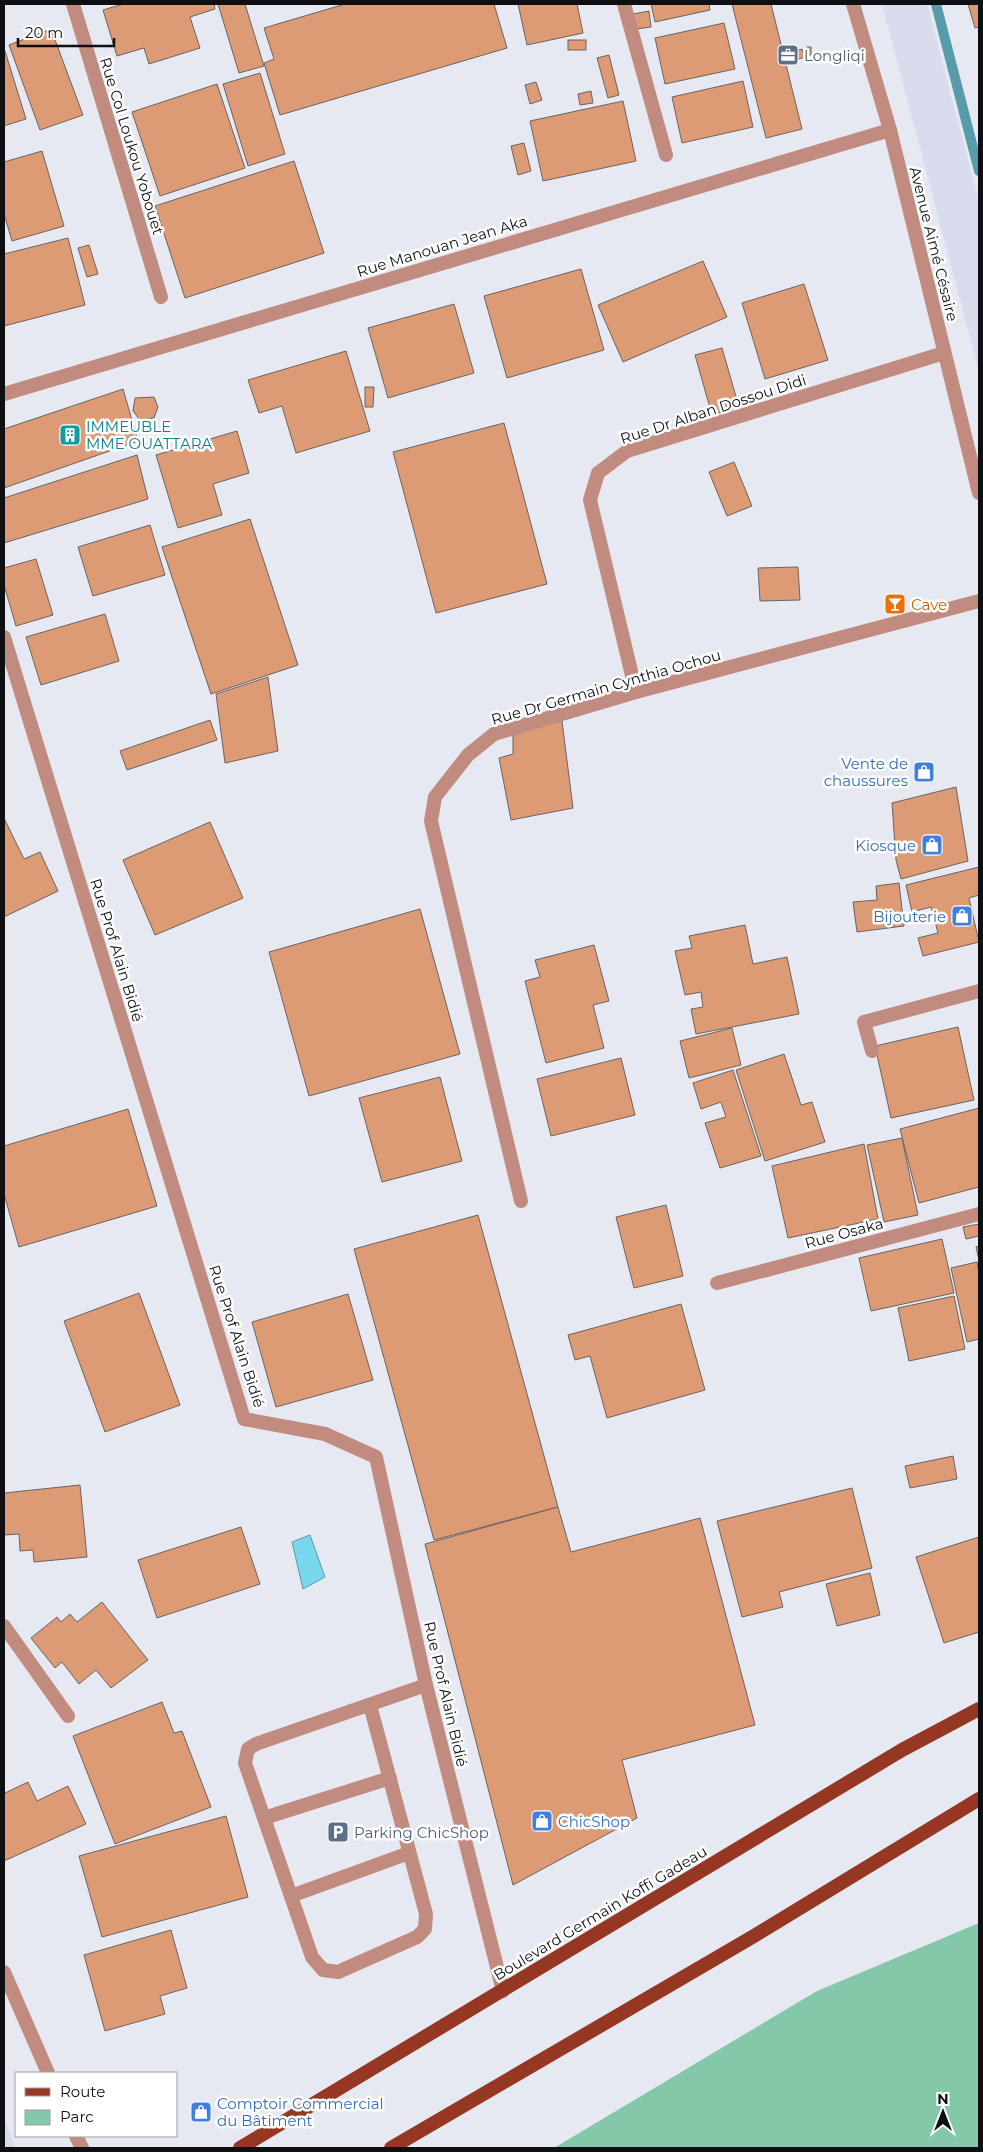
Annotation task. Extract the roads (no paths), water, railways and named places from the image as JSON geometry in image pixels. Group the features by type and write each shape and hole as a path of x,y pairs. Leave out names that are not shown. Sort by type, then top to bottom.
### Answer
{"main road":[{"name":"Boulevard Germain Koffi Gadeau","path":"240,2148 902,1750 979,1709"},
{"path":"391,2148 754,1936 979,1799"}],"street":[{"name":"Rue Col Loukou Yobouet","path":"73,4 161,298"},
{"path":"624,4 666,155"},
{"name":"Avenue Aimé Césaire","path":"853,4 890,130 979,493"},
{"name":"Rue Manouan Jean Aka","path":"4,394 890,130"},
{"name":"Rue Dr Alban Dossou Didi","path":"636,692 590,500 598,473 627,451 944,353"},
{"name":"Rue Dr Germain Cynthia Ochou","path":"521,1202 431,821 435,797 468,754 494,734 636,692 979,601"},
{"name":"Rue Prof Alain Bidié","path":"4,637 244,1419 326,1434 376,1457 426,1685 503,1991"},
{"path":"872,1051 864,1022 979,991"},
{"name":"Rue Osaka","path":"717,1283 979,1214"},
{"path":"4,1626 68,1716"},
{"path":"370,1705 426,1914 425,1929 417,1937 338,1972 323,1970 312,1958 245,1763 248,1749 370,1705 426,1685"},
{"path":"264,1818 390,1778"},
{"path":"291,1896 410,1853"},
{"path":"4,1972 48,2072"}],"water":[{"path":"310,1535 325,1577 303,1589 292,1542"}],"waterway":[{"path":"936,4 979,171"}],"place":[{"name":"Longliqi","path":"788,55"},
{"name":"IMMEUBLE MME OUATTARA","path":"70,435"},
{"name":"Cave","path":"895,604"},
{"name":"Vente de chaussures","path":"924,772"},
{"name":"Kiosque","path":"932,845"},
{"name":"Bijouterie","path":"962,916"},
{"name":"ChicShop","path":"542,1821"},
{"name":"Parking ChicShop","path":"338,1832"},
{"name":"Comptoir Commercial du Bâtiment","path":"201,2112"}]}
